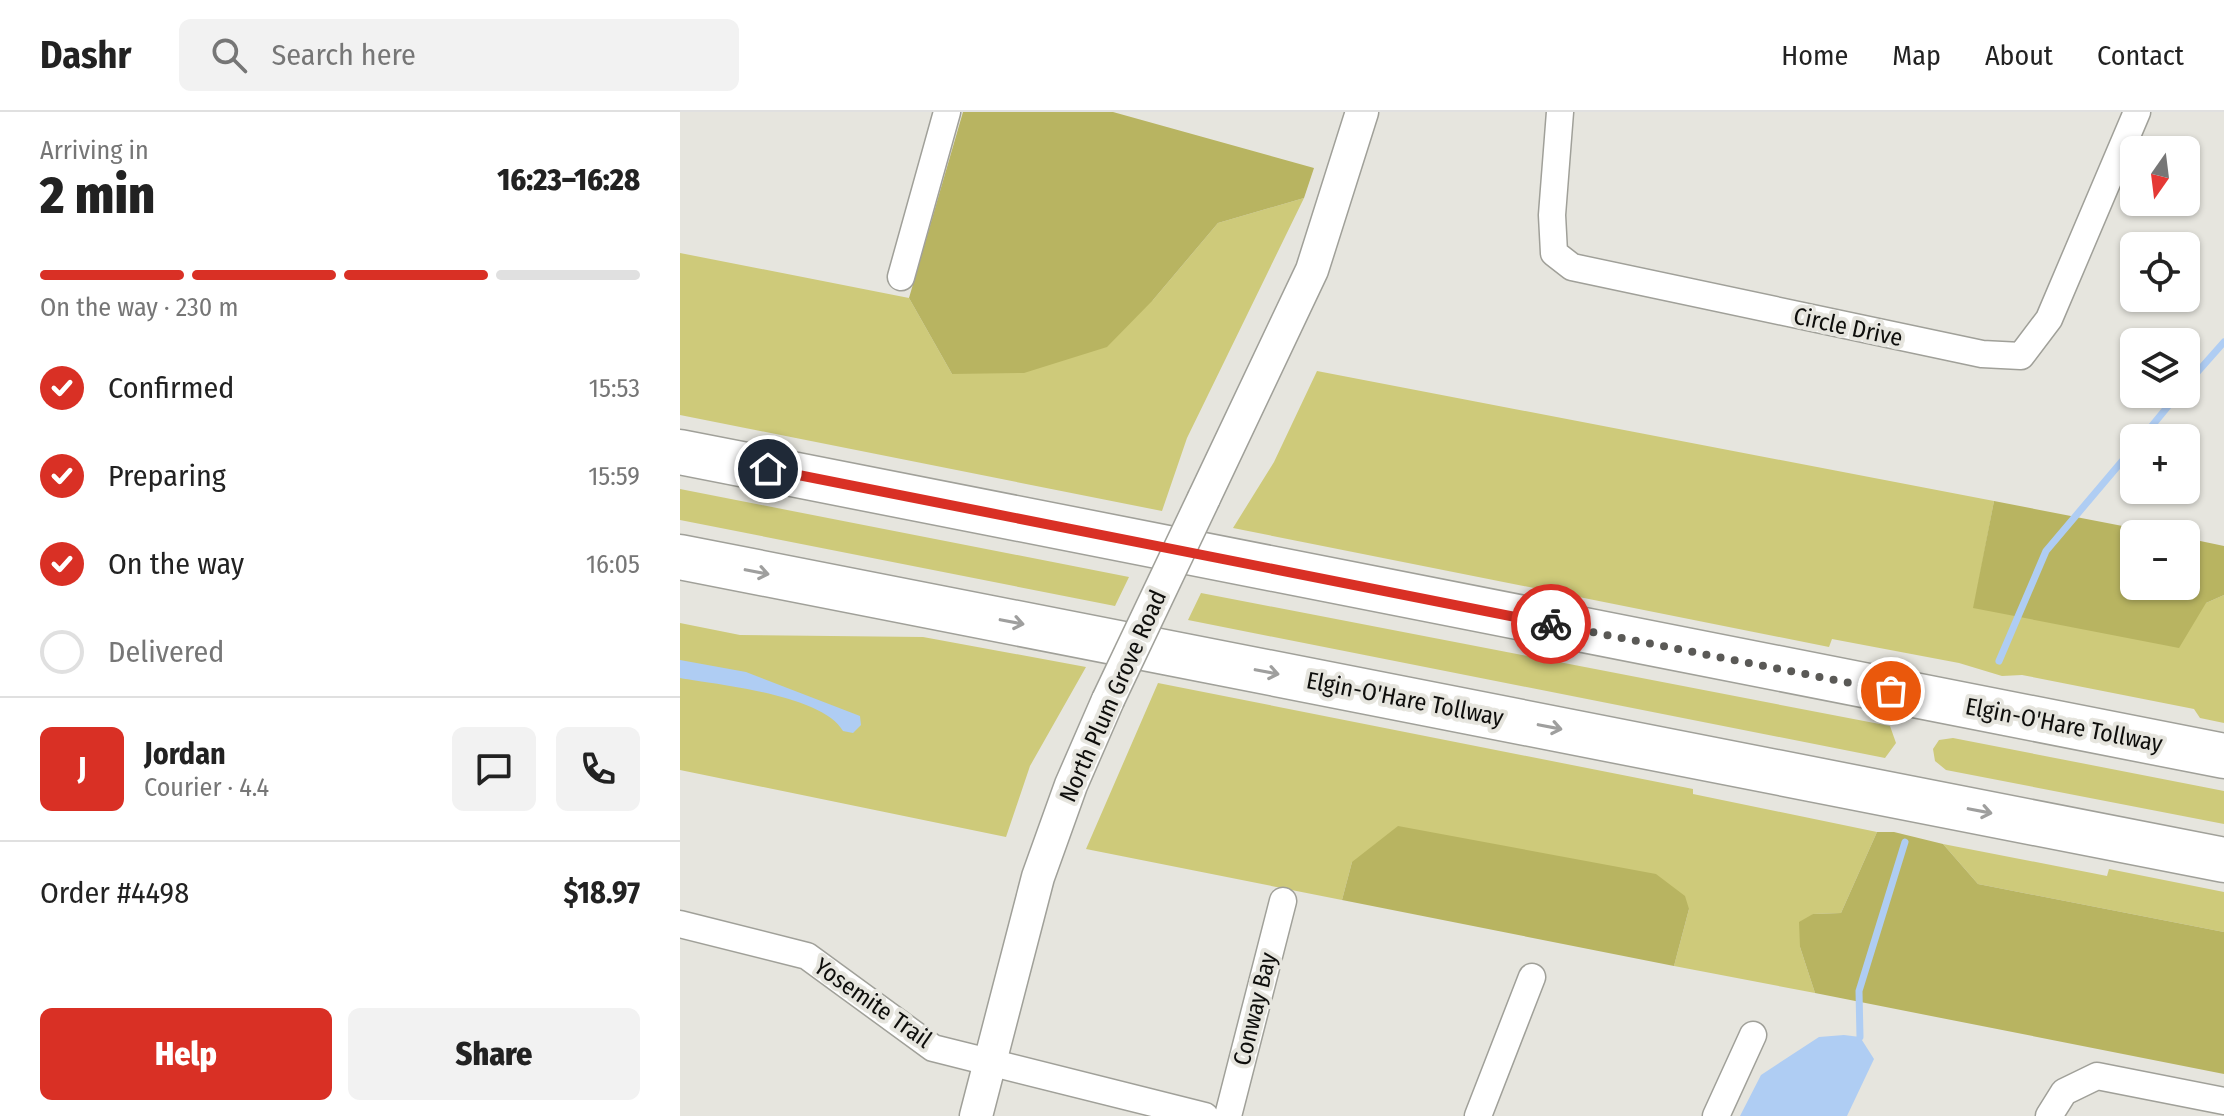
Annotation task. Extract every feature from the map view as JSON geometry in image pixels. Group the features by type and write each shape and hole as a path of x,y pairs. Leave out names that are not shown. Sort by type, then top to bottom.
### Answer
{"highway":[{"name":"Elgin-O'Hare Tollway","path":"680,452 2224,756"},
{"name":"Elgin-O'Hare Tollway","path":"680,557 2224,860"}],"street":[{"path":"901,277 947,112"},
{"name":"North Plum Grove Road","path":"976,1116 1038,877 1071,785 1108,700 1312,270 1362,112"},
{"name":"Circle Drive","path":"1560,112 1552,215 1554,253 1572,267 1982,354 2021,356 2049,319 2137,112"},
{"name":"Conway Bay","path":"1228,1116 1283,901"},
{"name":"Yosemite Trail","path":"680,924 807,956 933,1048 1205,1116"},
{"path":"1478,1116 1532,977"},
{"path":"1716,1116 1753,1035"},
{"path":"2049,1116 2064,1092 2097,1076 2224,1101"}],"shaded area":[{"path":"963,112 1113,112 1314,168 1304,198 1218,223 1153,300 1107,347 1024,373 952,374 909,298"},
{"path":"1304,198 1187,438 1162,511 680,415 680,253 909,298 952,374 1153,300 1218,223"},
{"path":"1317,371 1994,501 1974,607 2206,603 2224,595 2224,723 2200,718 2194,709 2022,675 2002,676 1959,663 1832,639 1829,647 1233,528 1274,462"},
{"path":"680,489 1129,577 1115,606 680,520"},
{"path":"1994,501 2120,525 2120,600 2200,600 2200,541 2224,546 2224,595 2206,603 2179,648 1973,608"},
{"path":"1201,593 1890,726 1896,743 1885,758 1188,620"},
{"path":"680,623 740,635 923,637 1086,667 1030,766 1006,837 680,770"},
{"path":"1158,683 1693,789 1693,794 1877,832 1841,913 1813,914 1800,947 1815,993 1674,966 1689,909 1352,862 1342,900 1086,849"},
{"path":"1953,738 2224,791 2224,824 1946,770 1935,761 1933,749 1939,740"},
{"path":"1398,826 1656,874 1685,896 1689,909 1674,966 1342,900 1352,862"},
{"path":"1877,832 1894,832 1943,844 1978,884 2224,932 2224,1074 1815,993 1800,947 1799,922 1813,914 1841,913"},
{"path":"1943,844 2107,876 2109,869 2224,892 2224,932 1978,884"}],"water":[{"path":"680,660 746,672 860,716 861,725 853,733 843,731 832,719 793,700 744,688 680,678"},
{"path":"1819,1037 1860,1037 1874,1059 1847,1116 1740,1116 1761,1075"}],"waterway":[{"path":"2200,369 2224,342"},
{"path":"2153,424 2167,408"},
{"path":"1999,661 2046,551 2120,464"},
{"path":"1860,1037 1859,991 1905,842"}],"way so far":[{"path":"1551,624 1891,691"}],"route":[{"path":"768,469 1551,624"}]}
